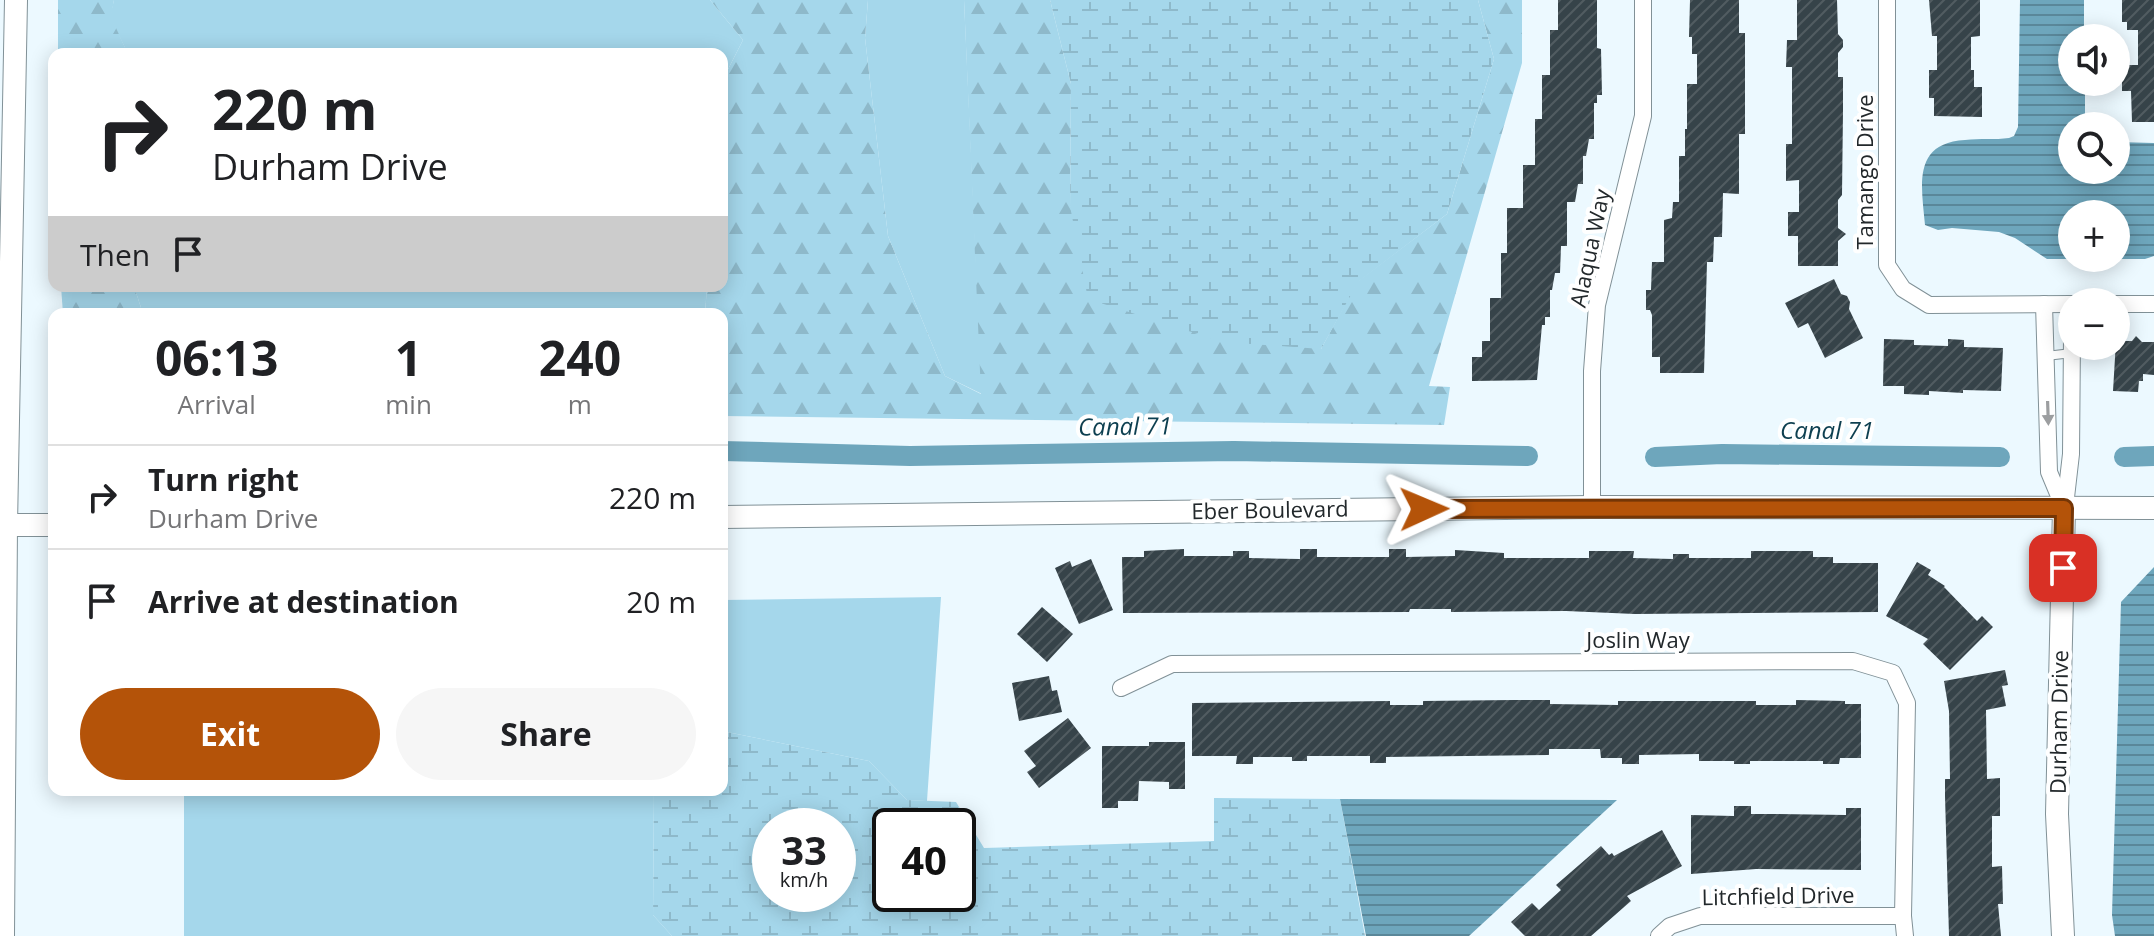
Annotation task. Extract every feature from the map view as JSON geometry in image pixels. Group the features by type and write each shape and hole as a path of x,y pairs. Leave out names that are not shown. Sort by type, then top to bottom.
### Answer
{"street":[{"path":"3,936 3,525 16,0"},
{"name":"Alaqua Way","path":"1592,507 1592,371 1597,305 1643,116 1643,0"},
{"name":"Tamango Drive","path":"1887,0 1887,265 1903,289 1929,305 2058,304"},
{"path":"2044,304 2049,472 2064,508"},
{"path":"2130,304 2154,304"},
{"path":"2064,508 2071,454 2072,360"},
{"name":"Eber Boulevard","path":"728,517 1592,507 2154,508"},
{"name":"Durham Drive","path":"2063,936 2057,814 2064,508"},
{"path":"3,525 48,525"},
{"name":"Joslin Way","path":"1121,688 1172,664 1853,661 1893,673 1907,703 1905,936"},
{"name":"Litchfield Drive","path":"1659,936 1670,926 1700,916 1903,916"}],"lane":[{"path":"2046,356 2058,351"}],"green space":[{"path":"58,0 114,0 111,17 125,48 58,48"},
{"path":"114,0 710,0 743,40 728,69 728,48 125,48 110,17"},
{"path":"710,0 868,0 865,38 888,236 945,376 981,394 964,0 1050,0 1071,84 1070,206 1321,349 1357,282 1447,214 1494,59 1478,0 1522,0 1522,63 1429,386 1450,387 1444,425 728,416 728,308 705,308 707,292 728,292 728,69 743,40"},
{"path":"868,0 964,0 982,394 945,376 888,236 865,38"},
{"path":"1050,0 1478,0 1494,59 1447,214 1358,282 1321,349 1223,342 1088,299 1070,206 1071,84"},
{"path":"61,292 136,292 141,308 63,308"},
{"path":"136,292 707,292 705,308 141,308"},
{"path":"941,597 927,801 907,800 869,761 728,732 728,600"},
{"path":"728,732 869,761 907,800 956,802 960,808 872,808 872,912 976,912 976,835 984,848 1214,841 1214,798 1340,799 1365,936 672,936 653,915 654,796 728,796"},
{"path":"184,796 654,796 653,915 672,936 184,936"}],"shaded area":[{"path":"2020,0 2084,0 2084,24 2058,24 2058,96 2085,96 2085,112 2058,112 2058,184 2130,184 2130,142 2154,143 2154,256 2130,259 2130,200 2058,200 2058,259 2047,259 2015,238 1999,232 1952,228 1938,230 1925,225 1922,181 1928,157 1936,149 1965,140 2014,136 2018,127"},
{"path":"2154,567 2154,936 2115,936 2112,915 2121,602"},
{"path":"1340,799 1617,800 1469,936 1366,936"}],"building":[{"path":"1558,0 1597,0 1597,48 1601,49 1602,95 1597,95 1597,103 1594,103 1594,139 1589,139 1586,156 1583,156 1583,184 1578,184 1575,202 1567,202 1567,246 1561,246 1560,273 1555,273 1550,290 1550,317 1545,317 1545,325 1542,325 1537,380 1472,381 1472,357 1482,357 1482,341 1490,341 1490,298 1501,298 1501,253 1507,253 1507,208 1523,208 1523,165 1535,165 1535,119 1542,119 1542,75 1550,75 1550,30 1558,30"},
{"path":"1690,0 1739,0 1739,33 1745,33 1745,134 1739,134 1739,194 1723,193 1722,237 1714,237 1713,262 1707,262 1704,373 1660,373 1660,357 1652,357 1652,315 1650,310 1646,310 1646,290 1651,290 1652,262 1664,262 1664,220 1672,218 1673,202 1679,202 1679,156 1685,156 1687,84 1697,84 1697,54 1692,54 1692,37 1689,37"},
{"path":"1797,0 1837,0 1838,34 1843,40 1843,47 1838,53 1838,77 1843,77 1843,111 1842,195 1838,200 1838,228 1846,234 1838,241 1838,266 1798,266 1798,236 1788,236 1788,212 1799,212 1799,180 1786,181 1786,144 1792,144 1792,67 1786,67 1787,40 1797,40"},
{"path":"1929,0 1980,0 1980,36 1971,37 1971,70 1974,70 1974,87 1982,87 1982,117 1934,116 1934,98 1929,98 1929,70 1937,70 1937,36 1932,36"},
{"path":"2122,0 2154,0 2154,122 2132,122 2130,65 2138,65 2138,30 2130,30 2130,24 2122,22"},
{"path":"1834,279 1841,294 1847,296 1850,302 1849,309 1863,338 1825,358 1808,323 1798,328 1785,303"},
{"path":"2136,336 2142,342 2154,342 2154,375 2143,374 2138,392 2113,391 2115,360 2130,360 2132,341"},
{"path":"1884,339 1914,340 1914,345 1948,346 1948,339 1964,340 1964,347 2003,348 2001,391 1904,394 1904,386 1883,386"},
{"path":"1184,549 1184,556 1233,556 1233,551 1249,551 1249,558 1300,559 1300,549 1317,549 1317,557 1389,557 1389,549 1406,549 1406,557 1455,556 1455,550 1504,553 1504,558 1589,558 1589,551 1634,551 1633,558 1673,559 1673,554 1689,554 1689,558 1751,558 1751,551 1813,551 1813,557 1833,557 1833,563 1878,563 1878,612 1635,614 1410,609 1409,612 1123,613 1122,557 1144,557 1144,551"},
{"path":"1091,559 1113,610 1079,624 1055,568 1070,561 1072,567"},
{"path":"1917,562 1931,570 1928,575 1945,586 1977,621 1982,616 1993,627 1950,670 1923,644 1928,639 1886,616"},
{"path":"1042,607 1073,634 1047,662 1017,634"},
{"path":"2005,670 2008,685 2002,686 2006,706 1986,710 1987,779 2000,778 2000,816 1992,816 1992,867 2002,866 2003,904 1998,904 2001,936 1949,936 1945,779 1950,779 1949,711 1944,681"},
{"path":"1049,676 1052,691 1057,690 1062,712 1019,721 1012,683"},
{"path":"1550,700 1550,704 1618,705 1618,701 1756,701 1756,705 1796,705 1796,700 1845,701 1845,704 1861,704 1861,758 1840,758 1839,764 1823,764 1823,761 1750,761 1750,764 1734,764 1734,761 1699,761 1699,754 1639,755 1639,764 1622,764 1622,758 1601,758 1600,749 1549,749 1549,755 1386,757 1386,763 1370,763 1370,756 1307,756 1307,761 1292,761 1292,757 1253,757 1253,764 1236,764 1237,756 1192,756 1192,703 1390,701 1390,705 1423,705 1423,701"},
{"path":"1068,718 1091,748 1039,788 1027,772 1036,766 1024,751"},
{"path":"1149,742 1185,742 1185,789 1169,789 1169,782 1139,781 1138,801 1118,801 1118,808 1102,808 1102,746 1149,746"},
{"path":"1734,806 1751,806 1751,814 1846,815 1846,808 1861,808 1861,870 1756,869 1691,874 1691,815 1734,816"},
{"path":"1662,830 1682,866 1627,896 1631,901 1591,936 1525,936 1511,922 1532,903 1539,910 1561,890 1556,885 1601,846 1614,856"}],"waterway":[{"name":"Canal 71","path":"728,451 910,456 1234,451 1528,456"},
{"name":"Canal 71","path":"1655,457 1722,454 2000,457"},
{"name":"Canal 71","path":"2124,457 2154,456"}],"route":[{"path":"1424,509 2064,508 2063,568"}]}
